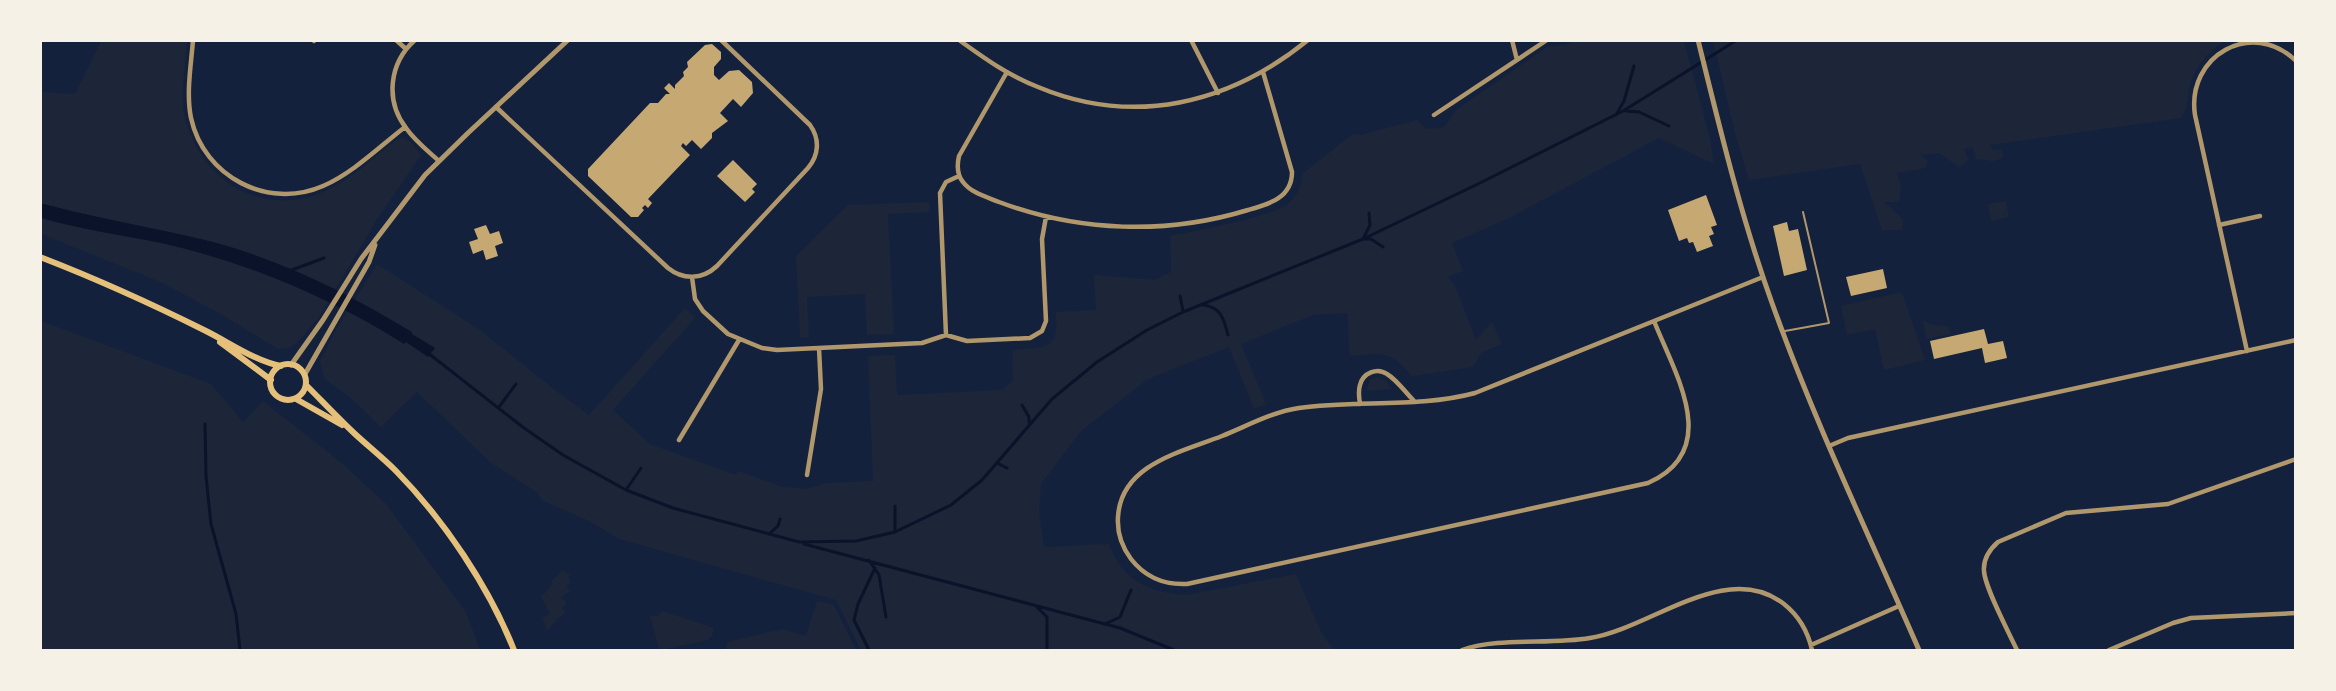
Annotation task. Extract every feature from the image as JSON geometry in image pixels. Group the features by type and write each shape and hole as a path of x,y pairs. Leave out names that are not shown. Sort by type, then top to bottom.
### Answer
{"main road":[{"path":"40,257 84,274 268,363 296,366 305,374 306,385 304,391 296,399"},
{"path":"205,331 271,380"},
{"path":"281,366 273,374 271,380 275,395 284,400 296,399 355,434"},
{"path":"306,385 396,471 437,519 474,573 505,627 514,651"}],"street":[{"path":"193,40 189,101 195,130 203,148 215,164 230,177 248,187 277,194 316,189 342,175 405,127"},
{"path":"396,40 406,49"},
{"path":"415,40 398,62 392,84 394,107 405,127 439,161"},
{"path":"291,365 323,320 361,259 377,241 401,205 439,161 568,40"},
{"path":"496,107 668,268 682,276 703,275 717,266 808,168 817,150 817,139 810,125 721,40"},
{"path":"959,40 1007,72 1030,84 1085,102 1119,106 1169,104 1218,93 1263,72 1308,40"},
{"path":"1191,40 1218,93"},
{"path":"1512,40 1517,60"},
{"path":"1434,115 1547,40"},
{"path":"1698,40 1733,180 1782,332 1829,446 1919,651"},
{"path":"2247,351 2195,115 2195,91 2204,69 2220,52 2242,43 2259,42 2279,49 2295,61"},
{"path":"1007,72 959,156 959,176 973,191 1009,206 1047,217 1104,226 1162,226 1219,218 1278,199 1288,189 1292,172 1263,72"},
{"path":"946,335 940,193 946,182 959,176"},
{"path":"2219,225 2260,216"},
{"path":"692,277 693,294 698,305 724,331 739,340 772,350 922,344 946,335 964,341 1033,337 1042,331 1046,321 1042,235 1047,217"},
{"path":"305,374 369,262 377,241"},
{"path":"1654,321 1686,399 1690,422 1686,445 1679,459 1655,480 1195,583 1179,584 1155,579 1141,570 1130,558 1120,536 1119,511 1127,488 1143,470 1157,462 1280,413 1300,408 1455,398 1475,393 1763,277"},
{"path":"679,440 739,340"},
{"path":"1829,446 1848,438 2295,340"},
{"path":"807,475 821,389 819,348"},
{"path":"1360,404 1359,385 1365,376 1376,370 1393,378 1414,401"},
{"path":"2017,651 1985,576 1985,560 1990,550 1998,542 2066,513 2168,504 2295,459"},
{"path":"1462,651 1484,645 1598,637 1709,594 1734,588 1759,591 1782,603 1800,621 1811,648 1899,606"},
{"path":"2109,651 2173,623 2191,618 2295,613"}],"lane":[{"path":"1782,332 1829,323 1803,212"}],"shaded area":[{"path":"1577,40 1684,41 1710,138 1714,164 1659,138 1509,218 1452,243 1463,271 1447,277 1454,283 1476,340 1492,322 1502,344 1481,353 1473,367 1412,376 1397,361 1385,355 1350,356 1347,313 1313,315 1241,344 1266,404 1254,409 1229,347 1148,379 1081,431 1041,484 1039,512 1044,547 1109,544 1122,567 1139,583 1174,594 1187,595 1296,574 1321,632 1334,650 861,650 836,600 619,539 591,522 541,500 538,493 491,463 417,392 381,427 353,400 324,378 320,361 337,328 377,264 480,330 589,415 685,308 695,318 613,410 650,444 736,475 738,471 783,487 807,489 827,483 873,481 868,356 895,355 897,395 1003,390 1013,380 1012,350 1042,347 1053,341 1056,312 1096,310 1094,275 1154,280 1171,272 1170,236 1251,218 1281,208 1296,195 1303,173 1353,134 1361,135 1417,120 1426,129 1445,126 1456,110 1547,47 1565,45"},
{"path":"1713,40 2225,41 2212,50 2197,68 2181,118 1990,145 1992,149 2002,150 2003,158 1993,161 1976,159 1973,148 1964,149 1969,160 1959,167 1939,153 1921,155 1928,162 1925,168 1897,173 1901,186 1899,202 1883,202 1903,220 1902,230 1882,230 1860,164 1749,180 1735,133"},
{"path":"101,41 187,41 183,107 191,137 217,174 235,187 255,196 276,200 299,199 323,192 352,175 397,139 404,138 411,142 421,155 376,221 319,317 296,344 278,349 163,283 41,234 40,92 75,94"},
{"path":"2006,201 2009,217 1991,221 1988,204"},
{"path":"929,202 930,212 888,214 894,334 867,335 865,294 807,297 809,338 800,337 796,256 848,205"},
{"path":"40,203 205,240 259,256 338,290 412,332 435,348 428,357 406,342 404,344 317,296 224,260 161,243 41,218"},
{"path":"1902,292 1925,360 1884,370 1875,329 1847,335 1841,306"},
{"path":"1923,320 1932,325 1948,326 1950,334 1926,339"},
{"path":"41,321 211,384 243,422 263,401 343,464 386,504 466,612 480,650 41,650"},
{"path":"1377,377 1385,380 1392,389 1366,391 1370,380"},
{"path":"563,570 570,575 568,578 571,581 566,587 570,591 561,598 567,603 562,608 565,612 558,619 556,618 557,621 547,630 542,618 550,614 540,595 542,596"},
{"path":"817,601 834,605 856,650 726,650 727,642 782,629 806,636"},
{"path":"662,611 714,628 712,636 708,640 659,649 650,616 658,616"}],"building":[{"path":"712,44 721,52 721,59 714,67 714,75 719,80 729,71 739,70 752,82 753,93 741,107 733,99 720,113 728,121 712,133 712,138 701,149 692,140 686,146 683,143 681,146 690,155 648,199 652,203 648,208 645,205 638,217 631,217 588,176 588,169 650,103 658,103 666,94 670,94 664,88 669,83 675,89 675,85 684,76 683,72 688,67 687,62 705,45"},
{"path":"733,160 757,184 752,189 755,192 745,202 717,176"},
{"path":"1706,195 1717,225 1711,227 1714,234 1709,236 1713,246 1697,252 1693,242 1689,243 1687,238 1679,241 1668,210"},
{"path":"1787,222 1789,231 1798,229 1807,270 1784,276 1773,226"},
{"path":"486,225 490,234 499,231 503,243 495,246 498,256 486,260 483,250 473,254 469,242 478,239 474,229"},
{"path":"1883,269 1887,288 1851,296 1846,277"},
{"path":"1984,329 1988,344 2003,341 2007,358 1985,363 1982,348 1934,359 1930,341"}],"waterway":[{"path":"428,353 524,428 563,455 626,490 673,508 799,542 856,541 895,532 951,505 982,480 1052,399 1097,362 1147,330 1183,312 1363,239 1480,183 1623,111 1737,40"},
{"path":"1616,115 1624,101 1634,66"},
{"path":"1626,111 1639,112 1669,126"},
{"path":"1369,213 1370,225 1363,239 1371,239 1383,247"},
{"path":"289,271 324,258"},
{"path":"1180,296 1183,311"},
{"path":"1203,305 1218,311 1228,335"},
{"path":"499,407 516,384"},
{"path":"1022,405 1029,417 1029,422"},
{"path":"205,424 206,476 211,524 236,614 240,650"},
{"path":"997,463 1007,468"},
{"path":"626,490 641,468"},
{"path":"895,506 895,531"},
{"path":"769,534 778,526 780,519"},
{"path":"804,544 1120,628 1174,650"},
{"path":"869,560 879,575 886,617"},
{"path":"869,650 854,620 858,604 875,568"},
{"path":"1105,624 1120,617 1131,590"},
{"path":"1036,606 1047,617 1047,650"}]}
